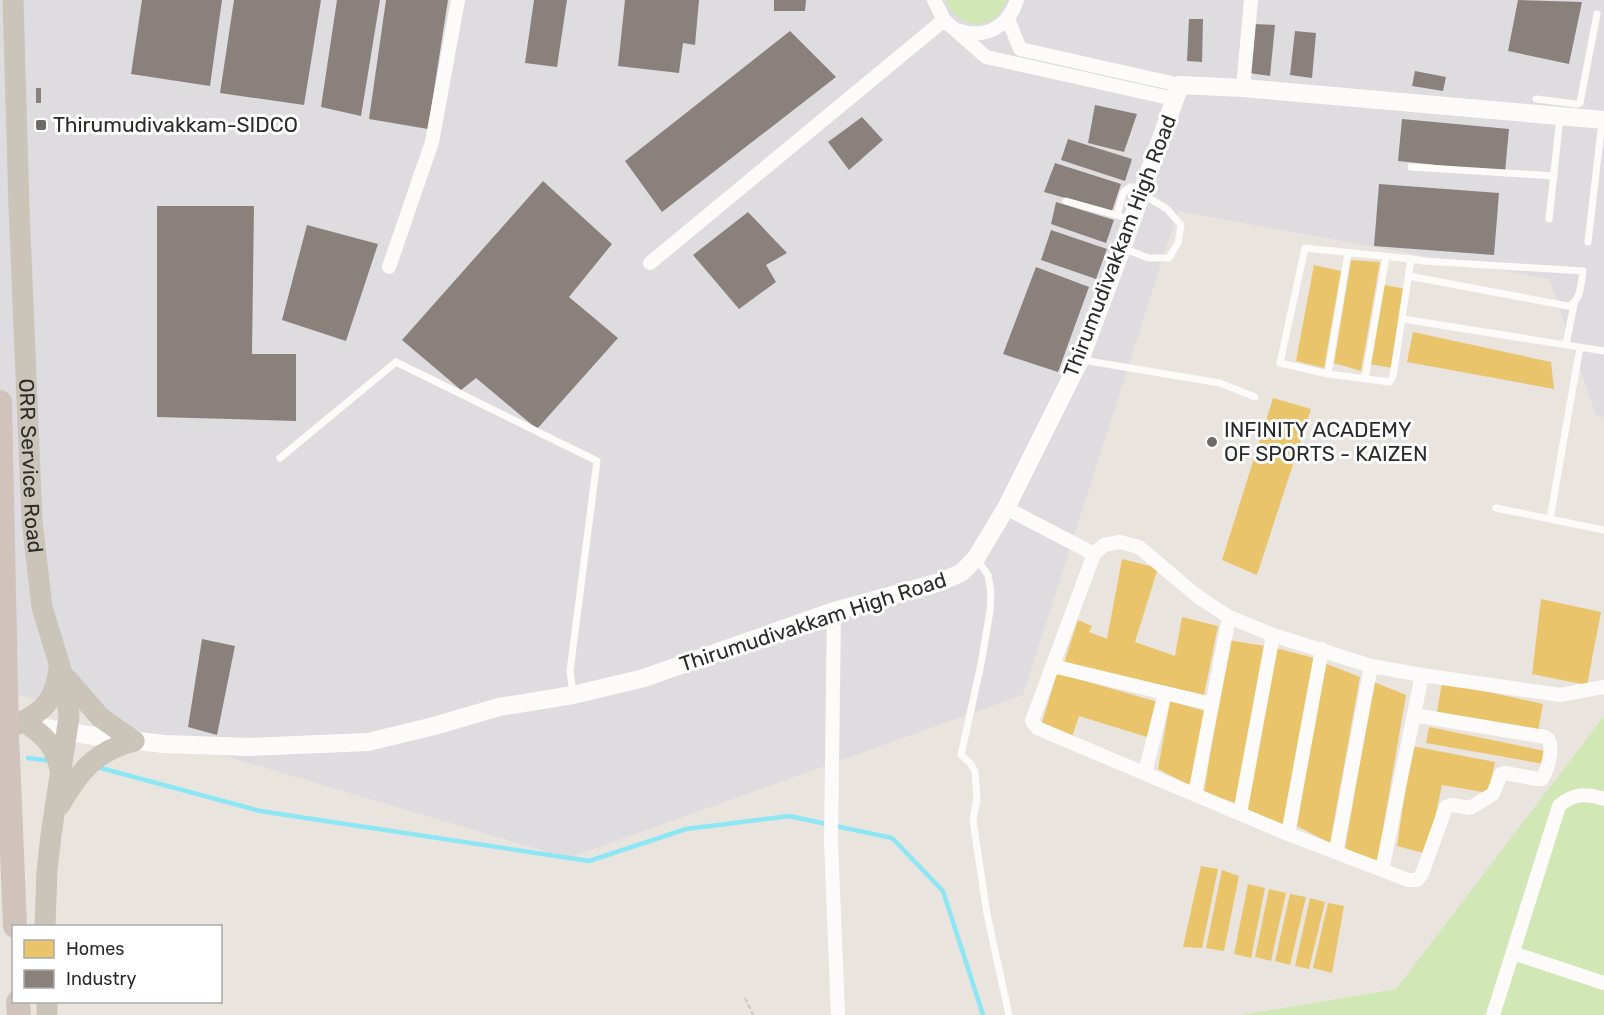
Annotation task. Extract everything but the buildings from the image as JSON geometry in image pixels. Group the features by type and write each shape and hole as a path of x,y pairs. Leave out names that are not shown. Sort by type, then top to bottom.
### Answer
{"highway":[{"path":"0,402 12,721 15,925"}],"main road":[{"name":"ORR Service Road","path":"13,0 32,521 42,607 69,703 69,717 47,871 45,925"},
{"path":"1177,92 1243,88 1555,111 1603,120"},
{"name":"Thirumudivakkam High Road","path":"12,721 134,741 250,747 368,741 434,726 499,707 573,695 644,678 834,611 940,582 961,573 976,558 1006,508 1080,360 1122,248 1124,217 1142,191 1177,92"},
{"path":"12,721 36,714 45,707 53,695 61,668"},
{"path":"61,668 75,690 100,717 134,741"},
{"path":"12,721 47,739 54,748 60,774"},
{"path":"52,825 68,791 89,763 113,748 134,741"}],"street":[{"path":"389,267 432,142 458,0"},
{"path":"934,0 944,20 986,57 1177,92"},
{"path":"955,29 977,34 989,32 1008,19 1017,0"},
{"path":"1243,88 1251,0"},
{"path":"1008,19 1020,49 1177,92"},
{"path":"650,263 944,20"},
{"path":"1006,508 1094,554"},
{"path":"1414,715 1545,737 1551,744 1546,773 1542,778 1501,774 1493,794 1470,808 1452,805 1446,807 1422,874 1417,880 1408,880 1288,834 1037,728 1032,720 1094,554 1104,545 1120,542 1139,547 1197,596 1229,617 1273,635 1371,666 1560,695 1604,687"},
{"path":"834,611 831,840 838,1015"},
{"path":"1195,794 1229,617"},
{"path":"1240,813 1273,635"},
{"path":"1288,834 1322,649"},
{"path":"1053,666 1211,704"},
{"path":"1336,852 1371,666"},
{"path":"1382,870 1422,675"},
{"path":"1145,773 1165,693"},
{"path":"1493,1015 1559,806 1567,799 1579,795 1604,799"},
{"path":"1513,954 1604,983"}],"lane":[{"path":"1536,99 1555,111 1580,103 1597,14"},
{"path":"1549,219 1554,176 1555,111"},
{"path":"1588,242 1603,120"},
{"path":"1411,167 1554,176"},
{"path":"1122,248 1148,258 1169,258 1178,243 1181,225 1167,209 1142,191"},
{"path":"1066,201 1124,217"},
{"path":"1411,259 1392,380 1386,383 1328,374 1280,363 1305,248 1386,257 1583,271 1566,344"},
{"path":"1328,374 1348,253"},
{"path":"1365,379 1386,257"},
{"path":"1409,276 1569,306 1574,304"},
{"path":"1403,319 1604,351"},
{"path":"1550,519 1580,346"},
{"path":"1080,360 1220,383 1255,398"},
{"path":"280,458 396,362 597,461 570,671 573,695"},
{"path":"1496,508 1604,531"},
{"path":"976,558 988,575 991,593 990,611 961,755 975,771 977,799 973,820 987,914 1009,1015"}],"path":[{"path":"745,998 753,1015"}],"shaded area":[{"path":"0,0 1604,0 1604,417 1596,415 1549,279 1178,211 1023,695 568,858 0,689"}],"green space":[{"path":"946,0 1006,0 1001,11 994,18 986,23 977,24 959,18 951,10"},
{"path":"1604,716 1604,1015 1241,1015 1396,989"}],"waterway":[{"path":"28,758 52,761"},
{"path":"97,767 260,811 589,861 686,829 789,816 892,838 943,891 983,1015"}],"place":[{"name":"Thirumudivakkam-SIDCO","path":"41,125"},
{"name":"INFINITY ACADEMY OF SPORTS - KAIZEN","path":"1212,442"}]}
